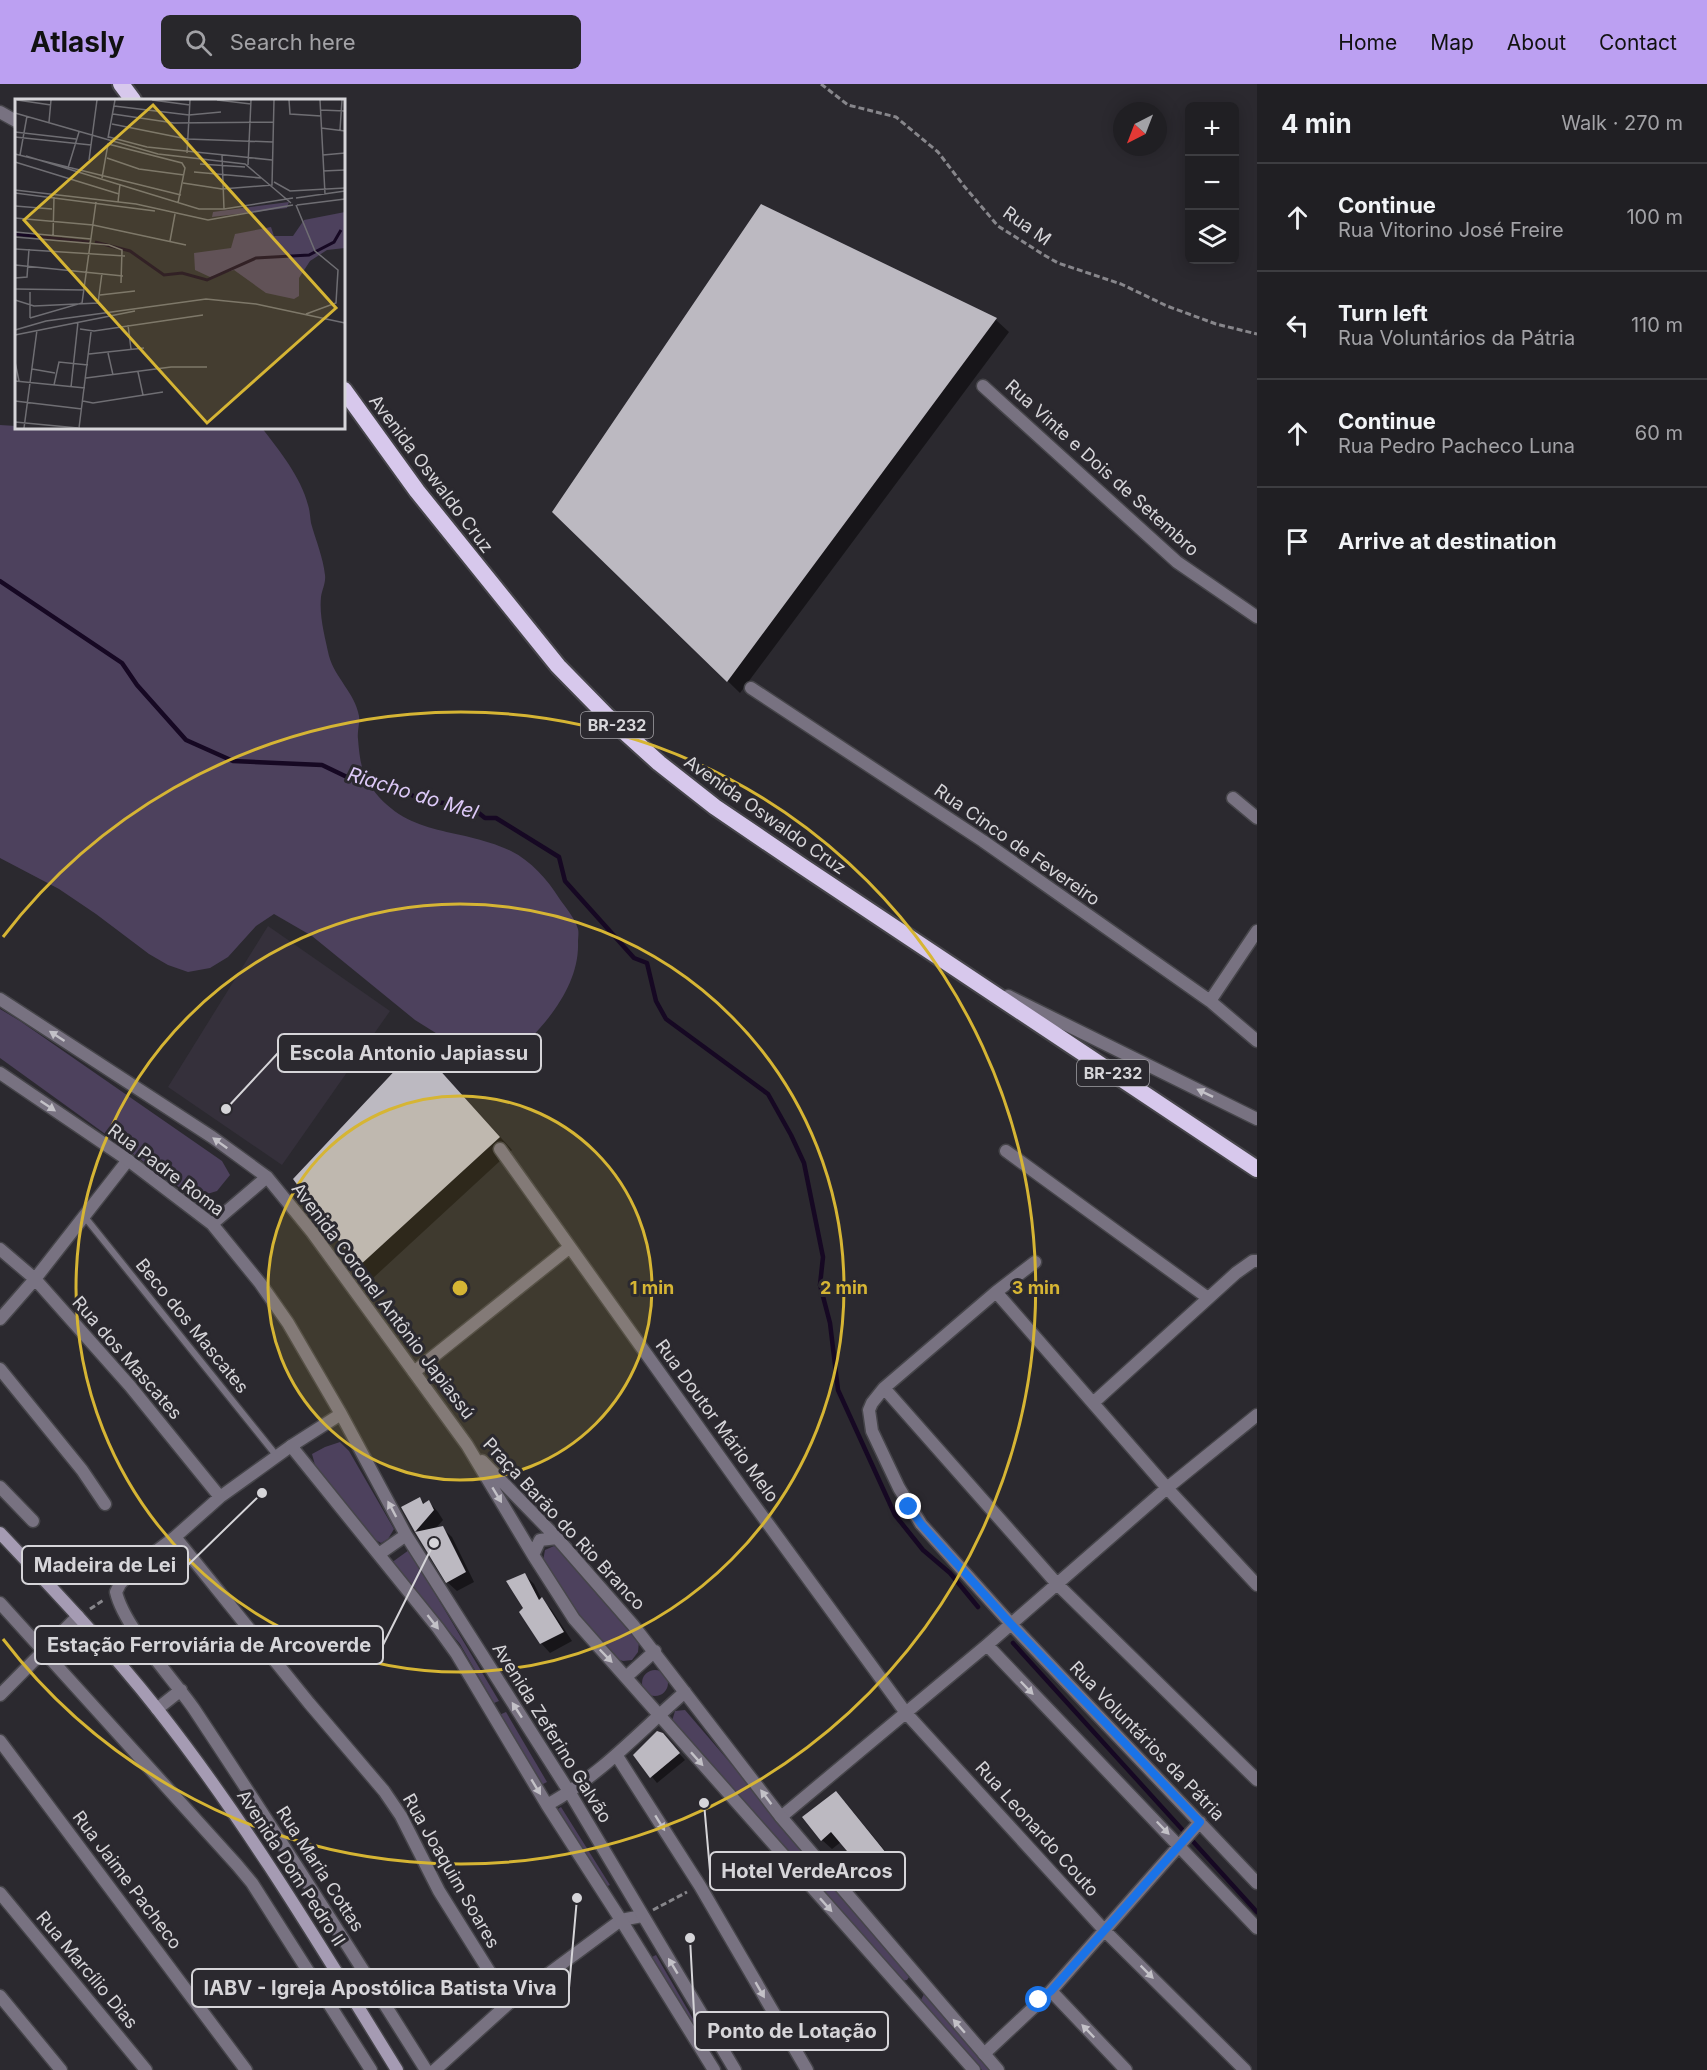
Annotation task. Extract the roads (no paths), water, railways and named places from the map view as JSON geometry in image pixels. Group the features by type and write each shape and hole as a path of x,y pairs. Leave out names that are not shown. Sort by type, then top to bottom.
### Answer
{"highway":[{"path":"121,84 132,99"},
{"name":"Avenida Oswaldo Cruz","path":"345,391 417,491 558,666 607,716 659,763 715,807 1257,1169"}],"main road":[{"name":"Avenida Dom Pedro II","path":"0,1533 78,1616 157,1708 210,1779 271,1865 397,2070"}],"street":[{"path":"0,112 15,120"},
{"name":"Rua Vinte e Dois de Setembro","path":"983,386 1177,562 1257,617"},
{"name":"Rua Cinco de Fevereiro","path":"751,688 983,841 1210,1001 1257,1041"},
{"path":"1233,798 1257,818"},
{"path":"1210,1001 1257,931"},
{"path":"969,977 1257,1119"},
{"name":"Avenida Coronel Antônio Japiassú","path":"0,999 212,1137 267,1177 312,1232 467,1445"},
{"name":"Rua Padre Roma","path":"0,1073 128,1160 212,1224 260,1283 288,1323 341,1414"},
{"name":"Rua Doutor Mário Melo","path":"500,1149 906,1713"},
{"path":"1006,1151 1208,1298"},
{"path":"0,1319 35,1279 128,1160"},
{"path":"212,1224 267,1177"},
{"path":"414,1371 570,1247"},
{"name":"Rua dos Mascates","path":"0,1249 35,1279 130,1386 220,1497"},
{"path":"1093,1403 1208,1298 1245,1266 1257,1261"},
{"name":"Rua Voluntários da Pátria","path":"1035,1262 996,1292 884,1388 869,1410 872,1431 909,1507 921,1524 1011,1624 1257,1883"},
{"path":"996,1292 1167,1488 1257,1585"},
{"path":"0,1369 82,1470 105,1504"},
{"path":"884,1388 1058,1585 1257,1780"},
{"path":"175,1537 220,1497 276,1455 341,1414"},
{"name":"Avenida Zeferino Galvão","path":"341,1414 406,1535 570,1793 735,2070"},
{"path":"781,1817 987,1646 1167,1488 1257,1415"},
{"name":"Praça Barão do Rio Branco","path":"467,1445 557,1538 655,1651 685,1692"},
{"name":"Praça Barão do Rio Branco","path":"467,1445 532,1555 574,1619 974,2070"},
{"path":"291,1446 456,1653 547,1805 714,2070"},
{"path":"0,1487 33,1521"},
{"path":"379,1554 406,1535"},
{"name":"Rua Maria Cottas","path":"175,1537 134,1568 120,1584 116,1592 123,1612 181,1690 284,1845 426,2070"},
{"name":"Rua Joaquim Soares","path":"175,1537 309,1703 384,1791 401,1816 444,1900 509,2003"},
{"path":"532,1555 540,1540 557,1538"},
{"path":"0,1604 252,1883 371,2070"},
{"path":"0,1695 78,1616"},
{"path":"987,1646 1257,1928"},
{"path":"626,1677 655,1651"},
{"path":"157,1708 181,1690"},
{"path":"547,1805 570,1793 617,1756 685,1692 781,1817 998,2070"},
{"name":"Rua Leonardo Couto","path":"906,1713 1105,1931 1245,2070"},
{"name":"Rua Jaime Pacheco","path":"0,1741 246,2070"},
{"path":"617,1756 700,1886 807,2070"},
{"path":"984,2054 1051,1991 1200,1822"},
{"name":"Rua Marcílio Dias","path":"0,1893 147,2070"},
{"path":"435,2070 509,2003 621,1920 642,1916"},
{"path":"908,1996 922,1983"},
{"path":"1051,1991 1126,2070"},
{"path":"0,1996 61,2070"}],"lane":[{"name":"Beco dos Mascates","path":"84,1216 276,1455"}],"waterway":[{"name":"Riacho do Mel","path":"0,581 122,663 137,685 186,740 233,761 322,765 347,777 365,779 378,786 399,790 426,801 470,806 485,818 496,818 559,857 565,881 634,958 647,963 656,1001 666,1019 768,1094 791,1135 804,1163 823,1257 820,1285 830,1323 838,1390 895,1515 923,1550 950,1573 978,1607"},
{"name":"Riacho do Mel","path":"1013,1643 1257,1912"}],"place":[{"name":"Escola Antonio Japiassu","path":"226,1109"},
{"name":"Madeira de Lei","path":"262,1493"},
{"name":"Estação Ferroviária de Arcoverde","path":"434,1543"},
{"name":"Hotel VerdeArcos","path":"704,1803"},
{"name":"IABV - Igreja Apostólica Batista Viva","path":"577,1898"},
{"name":"Ponto de Lotação","path":"690,1938"}]}
